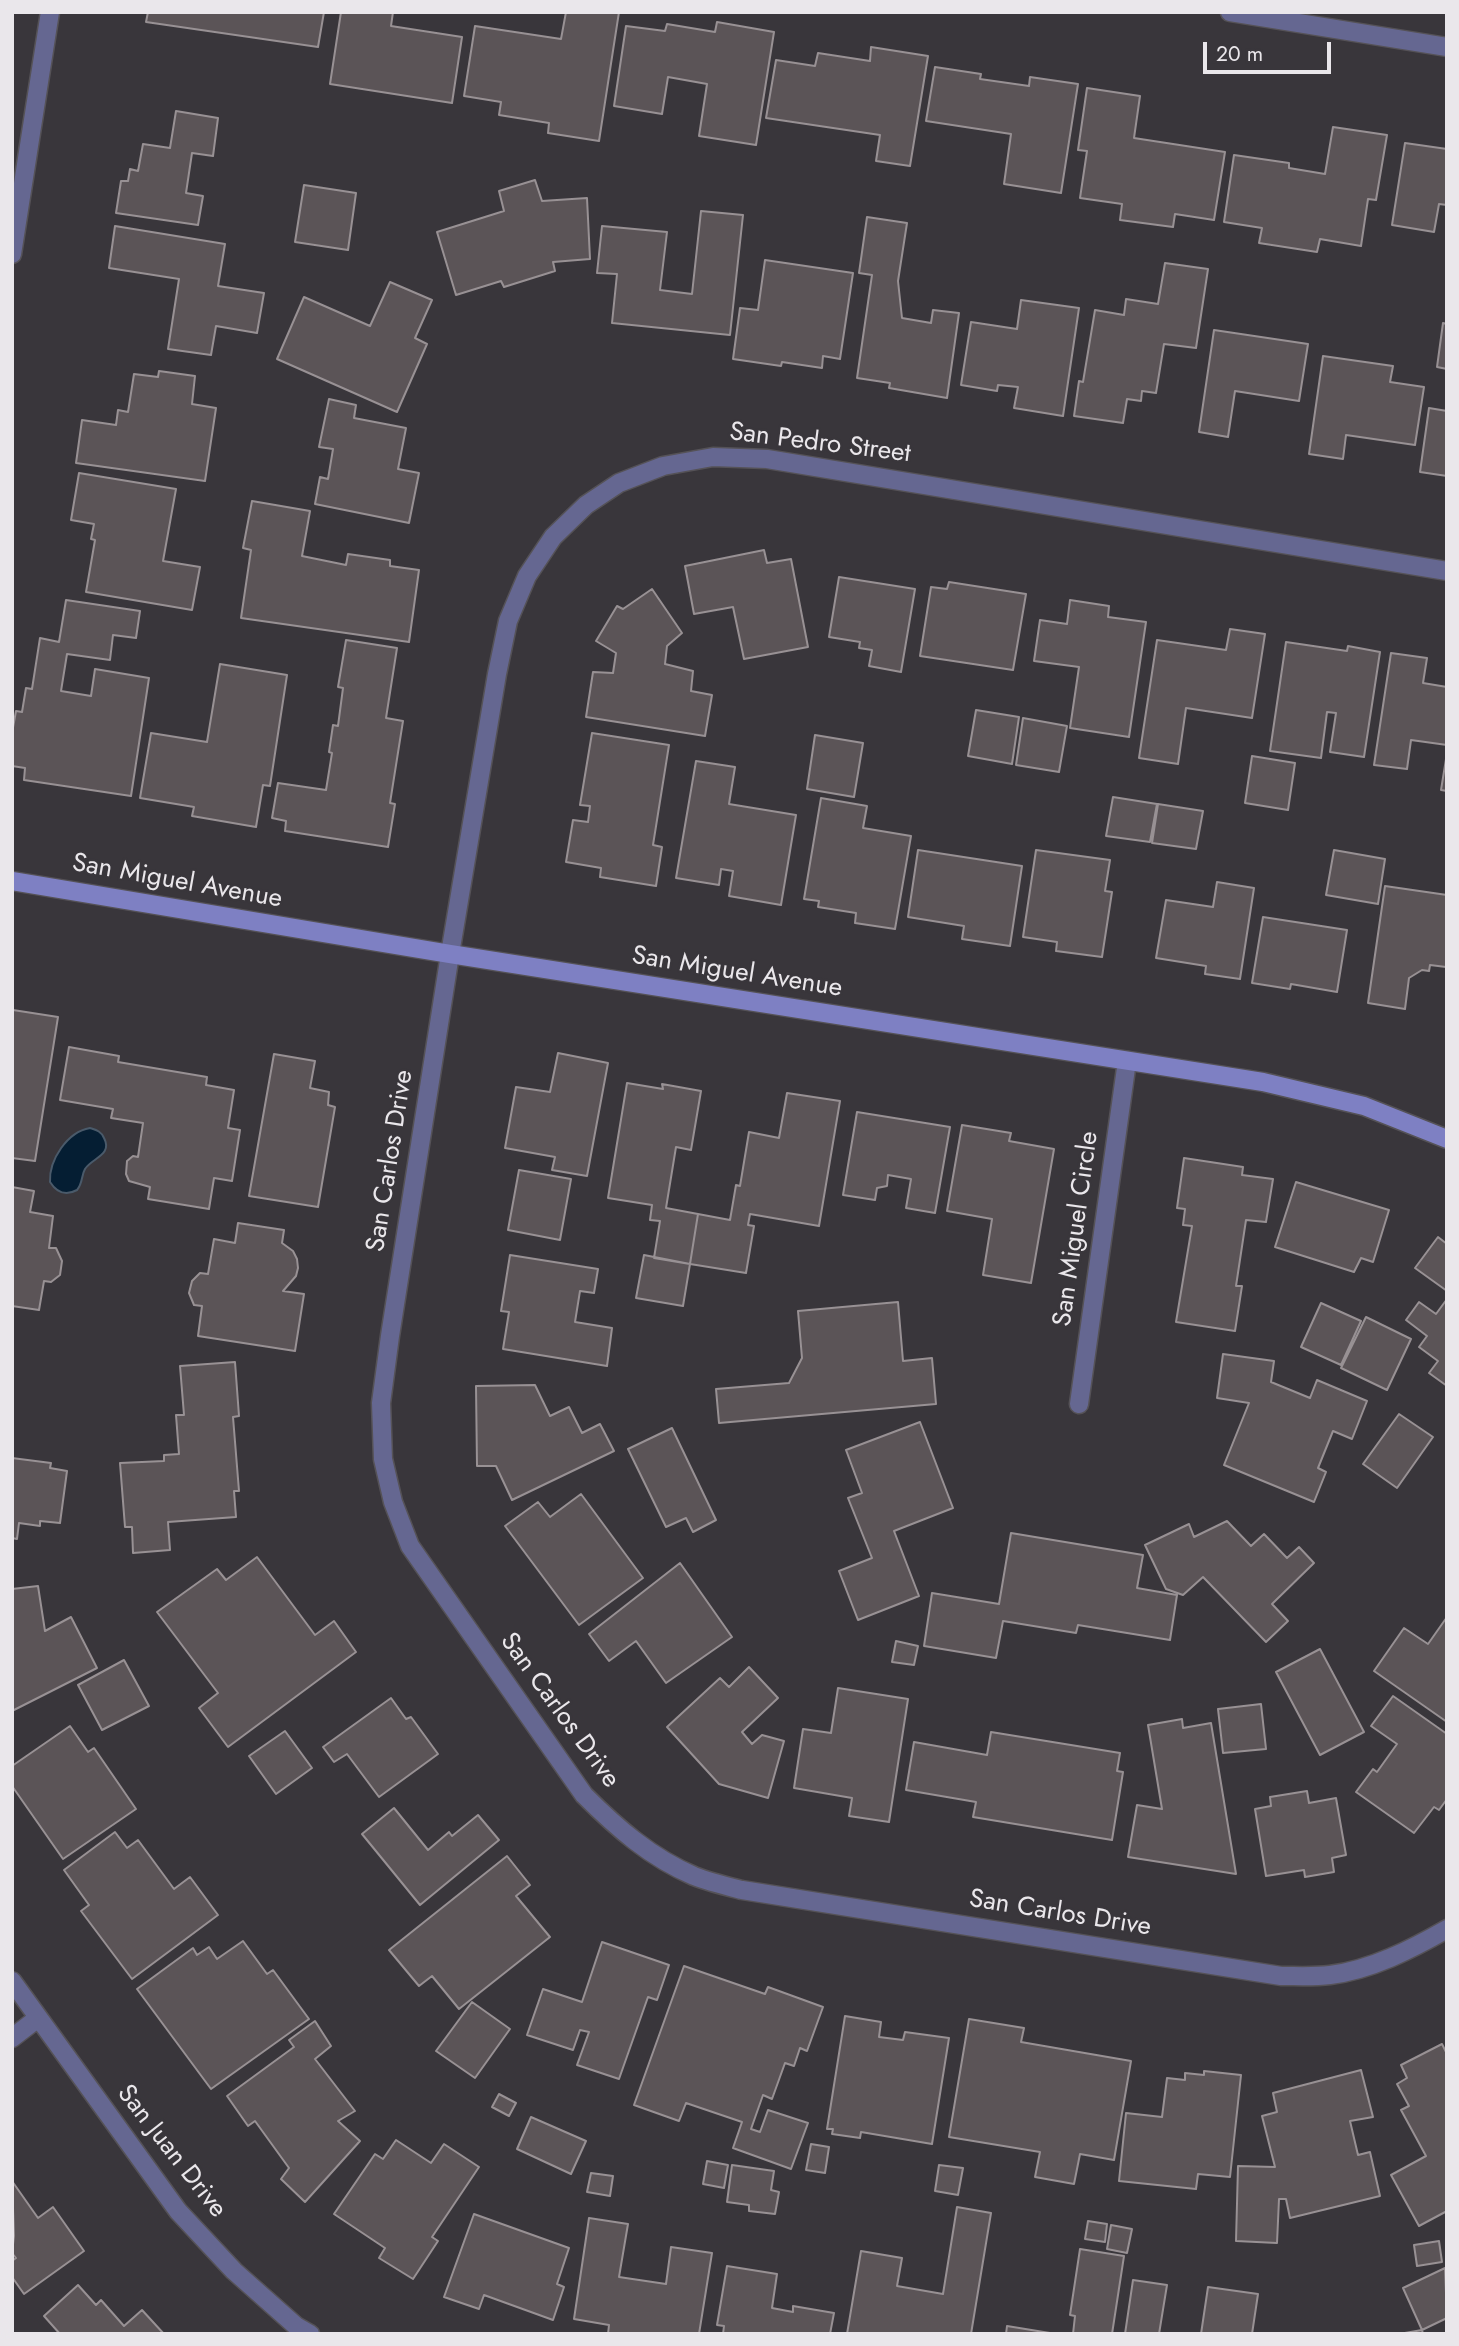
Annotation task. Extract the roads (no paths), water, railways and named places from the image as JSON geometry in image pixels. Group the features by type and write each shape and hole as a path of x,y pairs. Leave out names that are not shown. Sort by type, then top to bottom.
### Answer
{"street":[{"path":"12,254 50,12"},
{"path":"1230,12 1447,47"},
{"name":"San Pedro Street","path":"450,954 497,674 509,621 527,576 553,537 586,505 619,483 663,466 713,457 767,459 1447,571"},
{"name":"San Miguel Avenue","path":"12,881 450,954 1263,1082 1364,1106 1447,1139"},
{"name":"San Carlos Drive","path":"450,954 390,1336 382,1404 383,1459 393,1502 410,1546 584,1795 613,1825 656,1858 696,1877 742,1890 1281,1976 1331,1975 1370,1965 1418,1946 1447,1929"},
{"name":"San Miguel Circle","path":"1079,1404 1127,1061"},
{"name":"San Juan Drive","path":"12,1981 178,2211 234,2271 296,2326 310,2334"},
{"path":"12,2038 38,2018"}],"water":[{"path":"90,1128 101,1134 106,1148 85,1169 77,1190 69,1193 59,1191 50,1182 56,1156 74,1135"}]}
